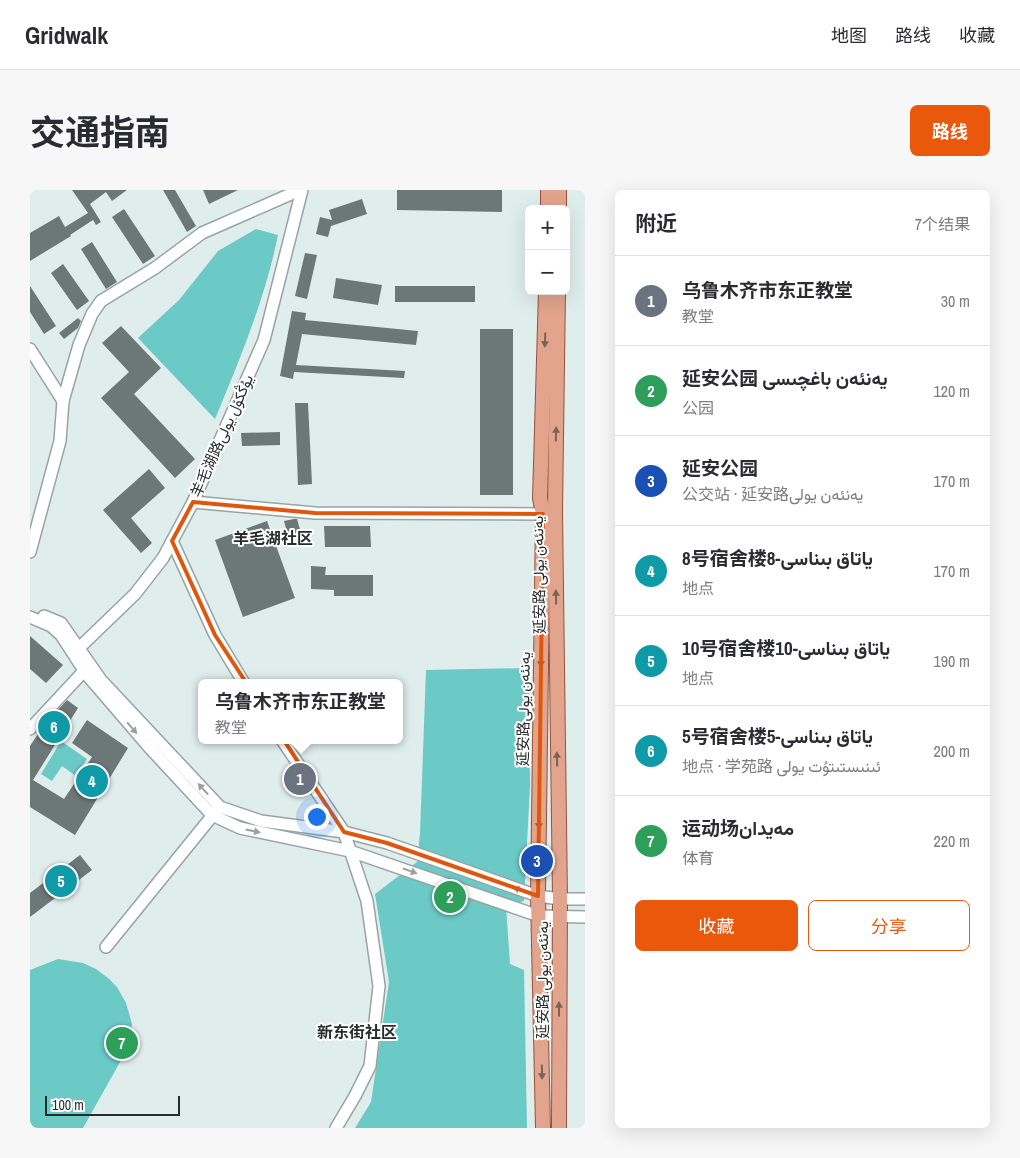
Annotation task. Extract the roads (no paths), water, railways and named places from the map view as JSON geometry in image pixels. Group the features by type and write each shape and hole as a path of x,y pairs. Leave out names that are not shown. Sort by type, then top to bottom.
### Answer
{"main road":[{"path":"548,190 548,205"},
{"path":"559,190 559,205"},
{"name":"延安路يەنئەن يولى","path":"543,1128 538,896 543,514 540,498 546,295"},
{"name":"延安路 يەنئەن يولى","path":"558,295 555,510 560,900 559,1128"}],"street":[{"path":"30,552 60,441 63,401 79,346 92,314 101,301 155,268 202,233 301,190"},
{"name":"羊毛湖路يۇڭكۆل يولى","path":"79,648 135,594 163,558 192,502 264,340 301,190"},
{"path":"30,349 63,401"},
{"path":"192,502 315,513 543,514"},
{"path":"172,541 215,635 242,679"},
{"path":"30,611 61,623 101,680 216,811 261,821 344,832 387,843 538,896 560,900 585,899"},
{"path":"30,616 50,626 62,635 84,671 148,746 216,811 240,828 350,851 539,916 585,917"},
{"path":"30,729 84,671"},
{"path":"285,744 344,832 367,901 379,986 370,1066 336,1128"},
{"path":"106,947 216,811"}],"place":[{"name":"5号宿舍楼5-ياتاق بىناسى","path":"54,727"},
{"name":"乌鲁木齐市东正教堂","path":"300,779"},
{"name":"8号宿舍楼8-ياتاق بىناسى","path":"92,781"},
{"name":"延安公园","path":"537,861"},
{"name":"10号宿舍楼10-ياتاق بىناسى","path":"61,881"},
{"name":"延安公园 يەنئەن باغچىسى","path":"450,897"},
{"name":"运动场مەيدان","path":"122,1043"}],"district":[{"name":"羊毛湖社区","path":"273,538"},
{"name":"新东街社区","path":"357,1032"}]}
